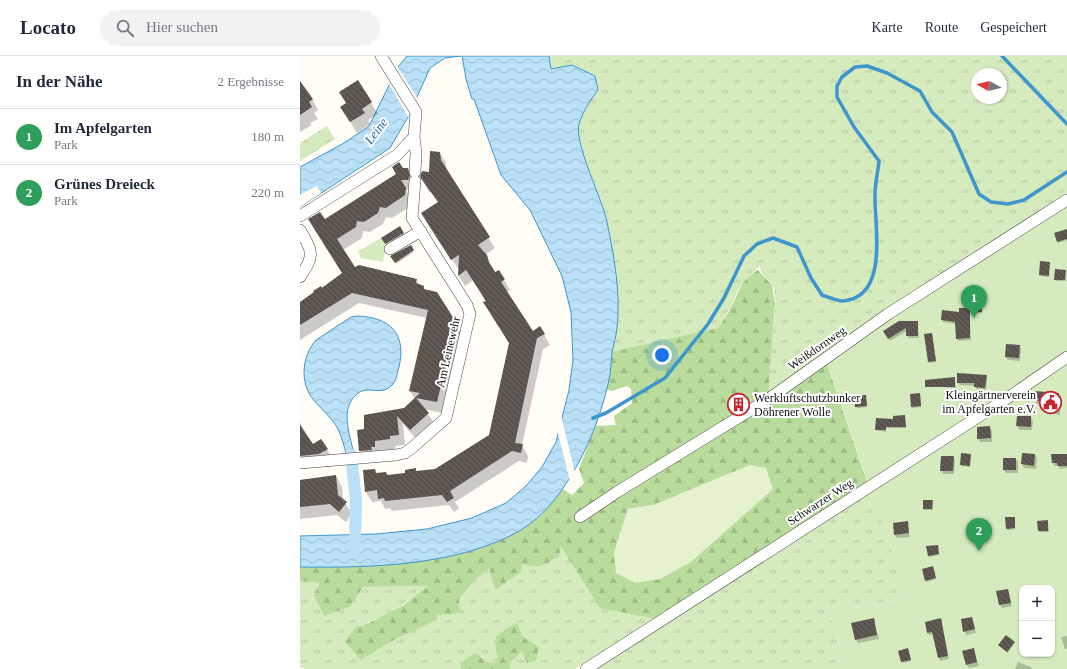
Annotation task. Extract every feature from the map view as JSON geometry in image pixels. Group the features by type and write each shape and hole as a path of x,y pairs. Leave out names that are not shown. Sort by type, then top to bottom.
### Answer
{"street":[{"name":"Am Leinewehr","path":"300,463 357,460 405,453 446,418 470,314 467,305 412,218 416,153 414,137 416,112 381,56"},
{"path":"300,216 397,155 414,137"},
{"name":"Weißdornweg","path":"580,517 612,494 770,398 888,314 1067,200"},
{"path":"300,230 310,248 310,263 300,277"},
{"path":"390,249 421,231"},
{"name":"Schwarzer Weg","path":"586,669 1006,398 1067,357"}],"green space":[{"path":"549,56 1067,56 1067,193 771,392 769,366 775,315 774,289 762,273 760,266 739,288 730,308 718,328 652,345 612,352 616,326 617,300 609,234 606,218 584,157 579,133 579,125 582,115 598,90 595,76 571,65 551,69"},
{"path":"327,126 335,139 300,161 300,143"},
{"path":"1067,193 1067,669 846,669 830,612 908,598 824,355"},
{"path":"381,238 386,246 383,262 361,258 358,251"},
{"path":"758,270 772,285 775,303 769,380 770,397 824,355 868,484 840,499 656,619 600,608 560,545 559,556 541,566 521,564 522,571 495,590 489,569 476,579 459,599 460,610 455,614 438,615 436,620 394,640 361,660 345,642 355,627 369,623 404,605 428,586 363,587 351,606 324,616 314,595 320,583 300,581 300,567 453,555 484,547 521,530 542,514 563,489 572,495 584,483 579,469 595,426 616,425 614,416 632,403 631,389 627,386 612,391 606,389 612,352 718,328 729,311 743,283","holes":["750,465 614,553 628,509 654,505"]},
{"path":"750,465 766,468 773,489 691,562 660,579 635,583 616,573 614,553 628,509 654,505"},
{"path":"870,485 908,598 830,612 846,669 595,669"},
{"path":"560,544 656,619 575,669 511,669 509,664 522,651 539,647 495,644 498,663 460,663 461,669 305,669 300,667 300,581 320,583 351,606 363,587 429,586 394,610 375,620 355,627 361,660 394,640 435,620 438,615 460,610 459,599 476,579 489,569 495,589 520,564"},
{"path":"517,623 523,637 539,647 536,661 527,663 522,651 509,664 511,669 461,669 460,663 476,653 486,662 498,663 495,644 496,637 507,628"}],"water":[{"name":"Leine","path":"407,56 461,56 445,58 430,68 408,117 390,148 300,207 300,167 344,143 369,126 398,67"},
{"path":"462,56 549,56 551,69 572,65 595,76 598,90 579,124 579,133 585,158 607,222 617,288 618,315 616,337 612,352 610,377 604,400 588,442 578,464 566,484 553,502 538,518 521,530 497,542 442,558 355,567 300,567 300,536 376,534 427,529 472,518 506,503 526,486 542,467 556,442 569,390 573,360 571,312 562,276 530,210 501,175 474,99 472,99 466,79"},
{"path":"357,316 378,320 393,329 398,336 401,355 396,377 391,386 381,390 361,391 351,401 348,407 347,421 354,455 347,456 338,429 310,395 305,381 304,367 308,353 316,340 351,317"}],"pier":[{"path":"397,66 418,99 408,117 389,84"},
{"path":"317,186 321,193 300,207 300,195"},
{"path":"561,415 575,473 570,481 557,429"}],"building":[{"path":"358,80 372,102 362,109 365,113 350,122 340,107 346,103 339,92"},
{"path":"300,81 313,99 309,102 312,107 300,115"},
{"path":"430,151 440,152 441,160 490,237 478,245 487,255 495,272 499,270 505,279 501,282 533,331 540,326 545,334 537,338 515,443 523,444 521,453 512,451 450,491 454,498 447,502 442,495 385,501 384,498 378,499 377,490 365,492 363,470 375,469 376,473 386,472 387,475 405,473 405,470 416,468 416,471 435,469 489,435 509,343 483,302 486,301 466,270 458,276 459,255 451,260 421,213 438,202 420,177 422,171 429,172"},
{"path":"399,162 403,168 408,168 410,176 408,180 401,180 406,188 405,195 386,208 380,207 378,213 364,222 357,221 356,227 337,239 355,267 359,265 417,279 416,283 424,286 424,289 437,292 456,322 437,402 416,398 429,413 410,430 397,416 399,435 390,436 390,439 375,441 375,447 371,447 372,450 359,451 357,430 364,429 364,415 404,408 420,393 409,391 428,310 352,293 300,325 300,302 314,292 313,291 321,286 322,288 342,273 308,219 320,212 325,219 396,174 392,167"},
{"path":"400,226 404,233 385,244 381,238"},
{"path":"1067,229 1067,239 1057,242 1054,233"},
{"path":"411,245 414,250 395,263 390,256"},
{"path":"1040,261 1050,262 1049,276 1039,275"},
{"path":"1055,269 1066,270 1065,280 1054,280"},
{"path":"973,298 982,299 982,312 972,312"},
{"path":"959,308 970,308 970,338 956,339 955,322 941,320 942,310 959,312"},
{"path":"899,321 918,321 918,336 906,336 906,328 888,339 883,331"},
{"path":"932,333 936,361 928,362 924,334"},
{"path":"1006,344 1020,345 1019,358 1005,357"},
{"path":"957,373 987,375 985,388 974,387 974,383 957,383"},
{"path":"955,377 955,387 925,387 925,380"},
{"path":"1034,391 1059,393 1058,412 1050,411 1050,401 1034,401"},
{"path":"920,393 921,406 911,407 910,394"},
{"path":"866,395 867,406 855,407 854,396"},
{"path":"905,415 906,427 886,427 886,430 875,430 876,418 893,419 893,416"},
{"path":"1017,416 1031,416 1031,427 1016,426"},
{"path":"300,425 313,444 321,439 328,449 319,454 300,456"},
{"path":"990,426 991,438 977,439 977,427"},
{"path":"961,453 971,454 970,466 960,465"},
{"path":"1022,453 1035,454 1034,466 1021,464"},
{"path":"1051,454 1067,454 1067,466 1058,466 1057,463 1052,463"},
{"path":"941,456 954,456 953,471 940,471"},
{"path":"1003,458 1016,458 1016,470 1003,470"},
{"path":"336,475 338,495 347,502 339,512 330,504 300,507 300,480"},
{"path":"923,500 933,500 932,509 923,509"},
{"path":"1005,517 1015,517 1015,528 1006,529"},
{"path":"1048,520 1048,531 1038,531 1037,521"},
{"path":"908,521 909,533 894,535 893,523"},
{"path":"938,545 939,554 928,556 926,546"},
{"path":"933,566 936,578 925,581 922,569"},
{"path":"1008,589 1011,603 999,605 996,591"},
{"path":"972,617 975,629 963,632 961,619"},
{"path":"874,618 877,635 855,640 851,623"},
{"path":"941,618 948,656 938,658 932,632 927,633 925,622"},
{"path":"1006,635 1015,642 1007,652 998,645"},
{"path":"908,648 911,660 901,662 898,651"},
{"path":"974,648 977,662 966,665 962,651"}],"waterway":[{"path":"1002,56 1067,124"},
{"path":"593,418 606,413 665,378 708,324 724,298 744,256 757,244 773,238 797,247 811,278 822,295 835,300 843,301 858,297 868,287 874,274 876,258 877,240 875,186 879,161 854,127 837,97 837,86 842,77 855,67 867,66 887,73 920,91 932,112 952,132 979,194 991,202 1008,204 1024,200 1067,172"},
{"path":"351,455 356,500 355,550"}],"place":[{"name":"Im Apfelgarten","path":"974,318"},
{"name":"Kleingärtnerverein im Apfelgarten e.V.","path":"1051,402"},
{"name":"Werkluftschutzbunker Döhrener Wolle","path":"738,405"},
{"name":"Grünes Dreieck","path":"979,551"}]}
